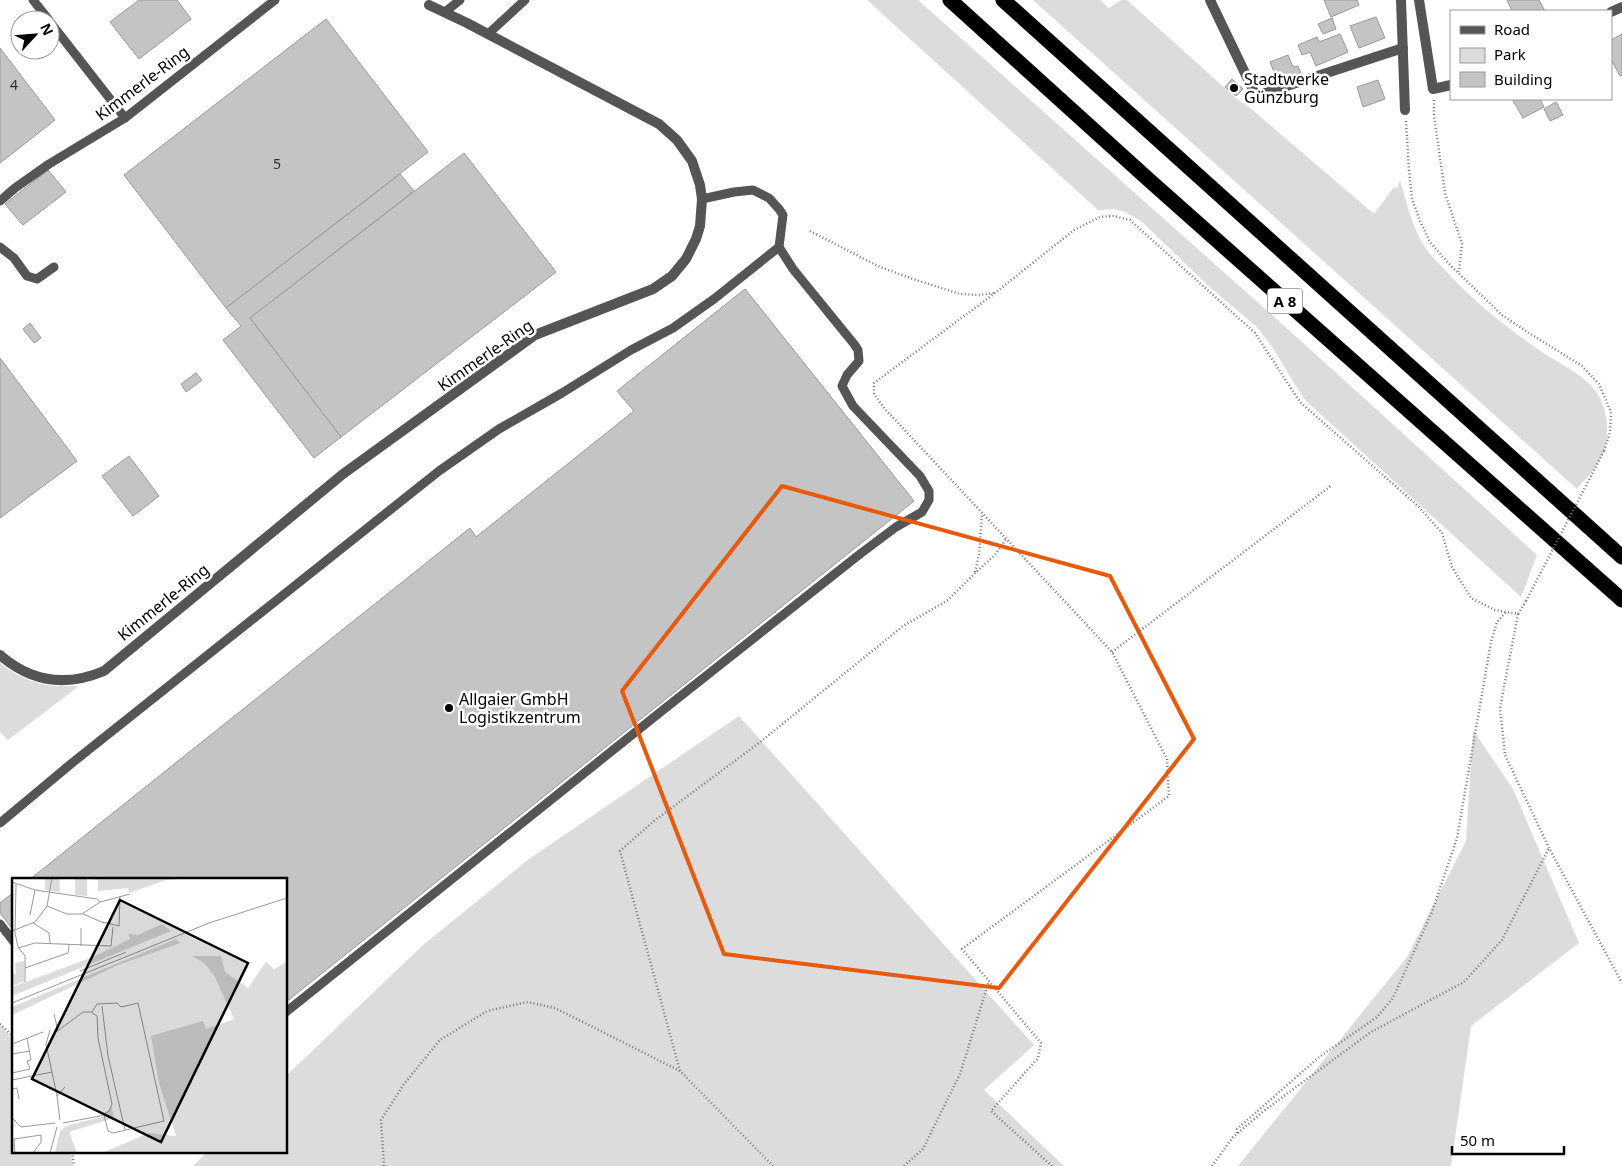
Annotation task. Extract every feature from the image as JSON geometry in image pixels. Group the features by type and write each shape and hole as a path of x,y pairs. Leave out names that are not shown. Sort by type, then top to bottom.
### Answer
{"highway":[{"name":"A 8","path":"950,0 1149,180 1622,600"},
{"name":"A 8","path":"1003,0 1622,557"}],"street":[{"path":"1210,0 1256,96 1403,48"},
{"path":"1401,0 1406,110"},
{"path":"1418,0 1433,88 1450,84"},
{"name":"Kimmerle-Ring","path":"0,655 28,674 52,680 79,679 104,670 343,474 535,335 653,289 672,276 686,259 700,226 702,199 700,185 692,160 668,132 659,124 429,5"}],"lane":[{"name":"Kimmerle-Ring","path":"0,202 15,188 49,164 125,118 275,0"},
{"path":"444,12 460,0"},
{"path":"488,34 525,0"},
{"path":"60,35 125,118"},
{"path":"288,1010 662,710 860,554 896,526 922,512 929,500 929,491 920,476 853,406 842,386 847,375 859,361 858,350 793,269 779,247 783,215 779,208 769,198 753,190 702,199"},
{"path":"0,247 18,263 27,276 37,279 54,267"},
{"path":"0,823 72,763 439,471 499,429 631,350 673,328 714,299 779,247"},
{"path":"0,924 12,939"}],"path":[{"path":"1433,88 1434,116 1445,193 1462,244 1459,272"},
{"path":"1406,110 1412,199 1430,242 1448,263 1502,315 1529,334 1582,366 1600,384 1611,412 1610,432 1604,451 1518,614 1500,708 1505,755 1549,848 1622,983"},
{"path":"1052,1166 991,1111 1038,1058 1040,1043 962,949 1169,796 1167,759 1112,652 885,409 874,394 874,383 1074,230 1100,217 1114,216 1130,220 1255,333 1300,402 1424,513 1442,533 1452,566 1471,598 1495,610 1518,614"},
{"path":"810,231 880,267 960,294 978,295 995,292"},
{"path":"1112,652 1332,485"},
{"path":"974,573 979,555 982,514"},
{"path":"680,1071 620,851 654,821 759,743 903,626 948,600 974,573 995,555 1006,539"},
{"path":"1237,1133 1237,1129 1318,1058 1377,1017 1393,998 1432,912 1457,838 1491,642 1496,622 1506,612"},
{"path":"1212,1166 1237,1133 1265,1110 1371,1032 1464,982 1502,940 1549,848"},
{"path":"904,1166 923,1149 960,1074 989,981"},
{"path":"384,1166 381,1120 404,1084 440,1040 487,1011 528,1002 555,1008 680,1071 773,1166"},
{"path":"0,1024 12,1035"}],"highlighted area":[{"path":"782,486 1110,576 1194,739 999,988 724,954 622,691"}],"green space":[{"path":"867,0 918,0 1291,332 1537,555 1521,597 1305,400 1273,348 1257,327 1212,289 1141,221 1125,212 1113,209 1098,210"},
{"path":"1033,0 1100,0 1109,8 1121,0 1127,0 1237,99 1249,107 1374,214 1394,187 1397,188 1400,180 1418,235 1436,261 1467,293 1490,313 1539,350 1586,380 1597,393 1604,410 1607,439 1602,457 1577,489"},
{"path":"0,663 19,676 37,683 56,686 79,686 8,740 0,732"},
{"path":"739,716 1034,1045 984,1090 1064,1166 193,1166 205,1154 288,1154 288,1074 423,945 529,859"},
{"path":"1473,730 1513,789 1579,943 1471,1026 1451,1166 1238,1166 1407,957 1466,841"},
{"path":"0,1024 12,1039 12,1154 70,1154 73,1166 0,1166"}],"building":[{"path":"139,0 177,0 191,19 139,59 110,22"},
{"path":"1324,0 1357,0 1359,5 1331,17"},
{"path":"1507,0 1539,0 1544,10 1512,10"},
{"path":"1376,17 1385,38 1359,48 1350,26"},
{"path":"1332,18 1336,29 1323,34 1318,24"},
{"path":"326,19 428,152 226,308 124,175"},
{"path":"1340,34 1348,52 1316,66 1310,52 1302,55 1298,45 1317,37 1319,42"},
{"path":"1622,34 1622,75 1620,76 1612,61 1612,39"},
{"path":"0,48 55,120 0,163"},
{"path":"1288,55 1293,67 1298,66 1301,73 1287,79 1284,73 1276,77 1270,62"},
{"name":"Stadtwerke Günzburg","path":"1232,79 1243,89 1236,96 1225,87"},
{"path":"1378,80 1385,99 1363,107 1357,87"},
{"path":"1513,100 1540,100 1544,107 1523,118"},
{"path":"1556,102 1563,115 1550,121 1544,109"},
{"path":"464,153 556,272 341,437 250,318"},
{"path":"48,170 66,192 23,225 5,204"},
{"path":"400,174 414,191 250,318 341,437 314,458 223,340 241,326 226,308"},
{"name":"Allgaier GmbH Logistikzentrum","path":"745,289 914,501 288,1000 288,878 32,878 470,528 476,537 634,411 617,391"},
{"path":"30,323 41,338 34,343 23,329"},
{"path":"0,358 77,461 0,518"},
{"path":"196,373 202,380 186,392 181,384"},
{"path":"129,456 159,496 133,516 102,476"},
{"path":"12,894 12,928 0,913 0,903"}],"place":[{"name":"Stadtwerke Günzburg","path":"1234,88"},
{"name":"Allgaier GmbH Logistikzentrum","path":"449,708"}]}
